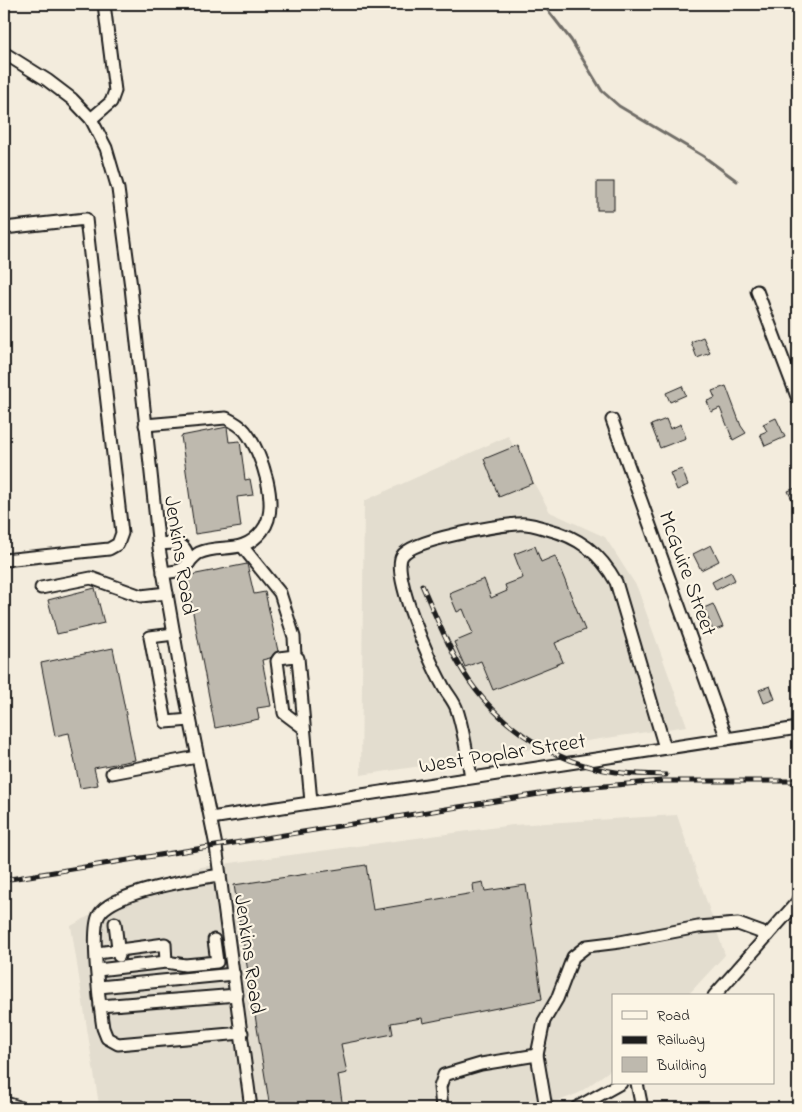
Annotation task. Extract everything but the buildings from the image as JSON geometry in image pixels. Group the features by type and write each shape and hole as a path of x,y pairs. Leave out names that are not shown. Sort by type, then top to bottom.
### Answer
{"main road":[{"path":"4,1104 17,1108"}],"street":[{"path":"91,119 111,102 115,91 104,4"},
{"name":"Jenkins Road","path":"4,53 47,80 72,99 91,119 108,154 118,189 131,287 159,544 197,757 211,818 237,995 251,1108"},
{"path":"4,228 86,219 122,533 118,544 109,549 4,560"},
{"path":"757,291 798,399"},
{"path":"145,425 226,418 245,431 262,462 271,499 269,521 255,538 242,546 199,553 181,570 164,573"},
{"name":"McGuire Street","path":"612,420 727,739"},
{"path":"471,777 457,710 442,684 417,629 400,575 400,565 402,556 419,544 498,526 525,523 561,532 582,542 606,565 616,582 666,748"},
{"path":"159,544 172,543 184,546 188,551 189,563"},
{"path":"242,546 280,593 294,637 295,656 298,658 311,802"},
{"path":"41,588 91,578 141,596 167,593"},
{"path":"174,634 150,637 166,722 190,720"},
{"path":"295,656 279,658 277,661 284,713 304,728"},
{"name":"West Poplar Street","path":"211,818 798,728"},
{"path":"112,773 197,757"},
{"path":"220,875 173,884 110,904 99,915 96,953 103,1028 107,1038 118,1044 242,1033"},
{"path":"716,994 798,901"},
{"path":"115,923 121,967"},
{"path":"546,1108 537,1055 544,1021 557,999 573,957 587,946 620,942 698,927 738,924 768,934"},
{"path":"98,970 166,962 185,965 217,962 214,940"},
{"path":"96,953 165,944 166,962"},
{"path":"99,987 234,974"},
{"path":"100,1006 237,995"},
{"path":"442,1108 440,1087 444,1075 481,1064 537,1055"},
{"path":"576,1108 620,1084"},
{"path":"638,1084 642,1108"}],"shaded area":[{"path":"508,436 550,512 605,537 637,587 687,726 361,775 364,501"},
{"path":"677,815 725,955 689,994 612,994 612,1069 579,1093 541,1108 104,1108 99,1105 71,926 139,888 201,867 513,825"}],"waterway":[{"path":"543,4 571,40 602,91 619,106 703,156 737,181"}],"railway":[{"path":"422,585 457,661 470,682 504,720 545,748 568,759 592,767 622,773 666,775"},
{"path":"4,880 571,789 661,781 798,781"}]}
